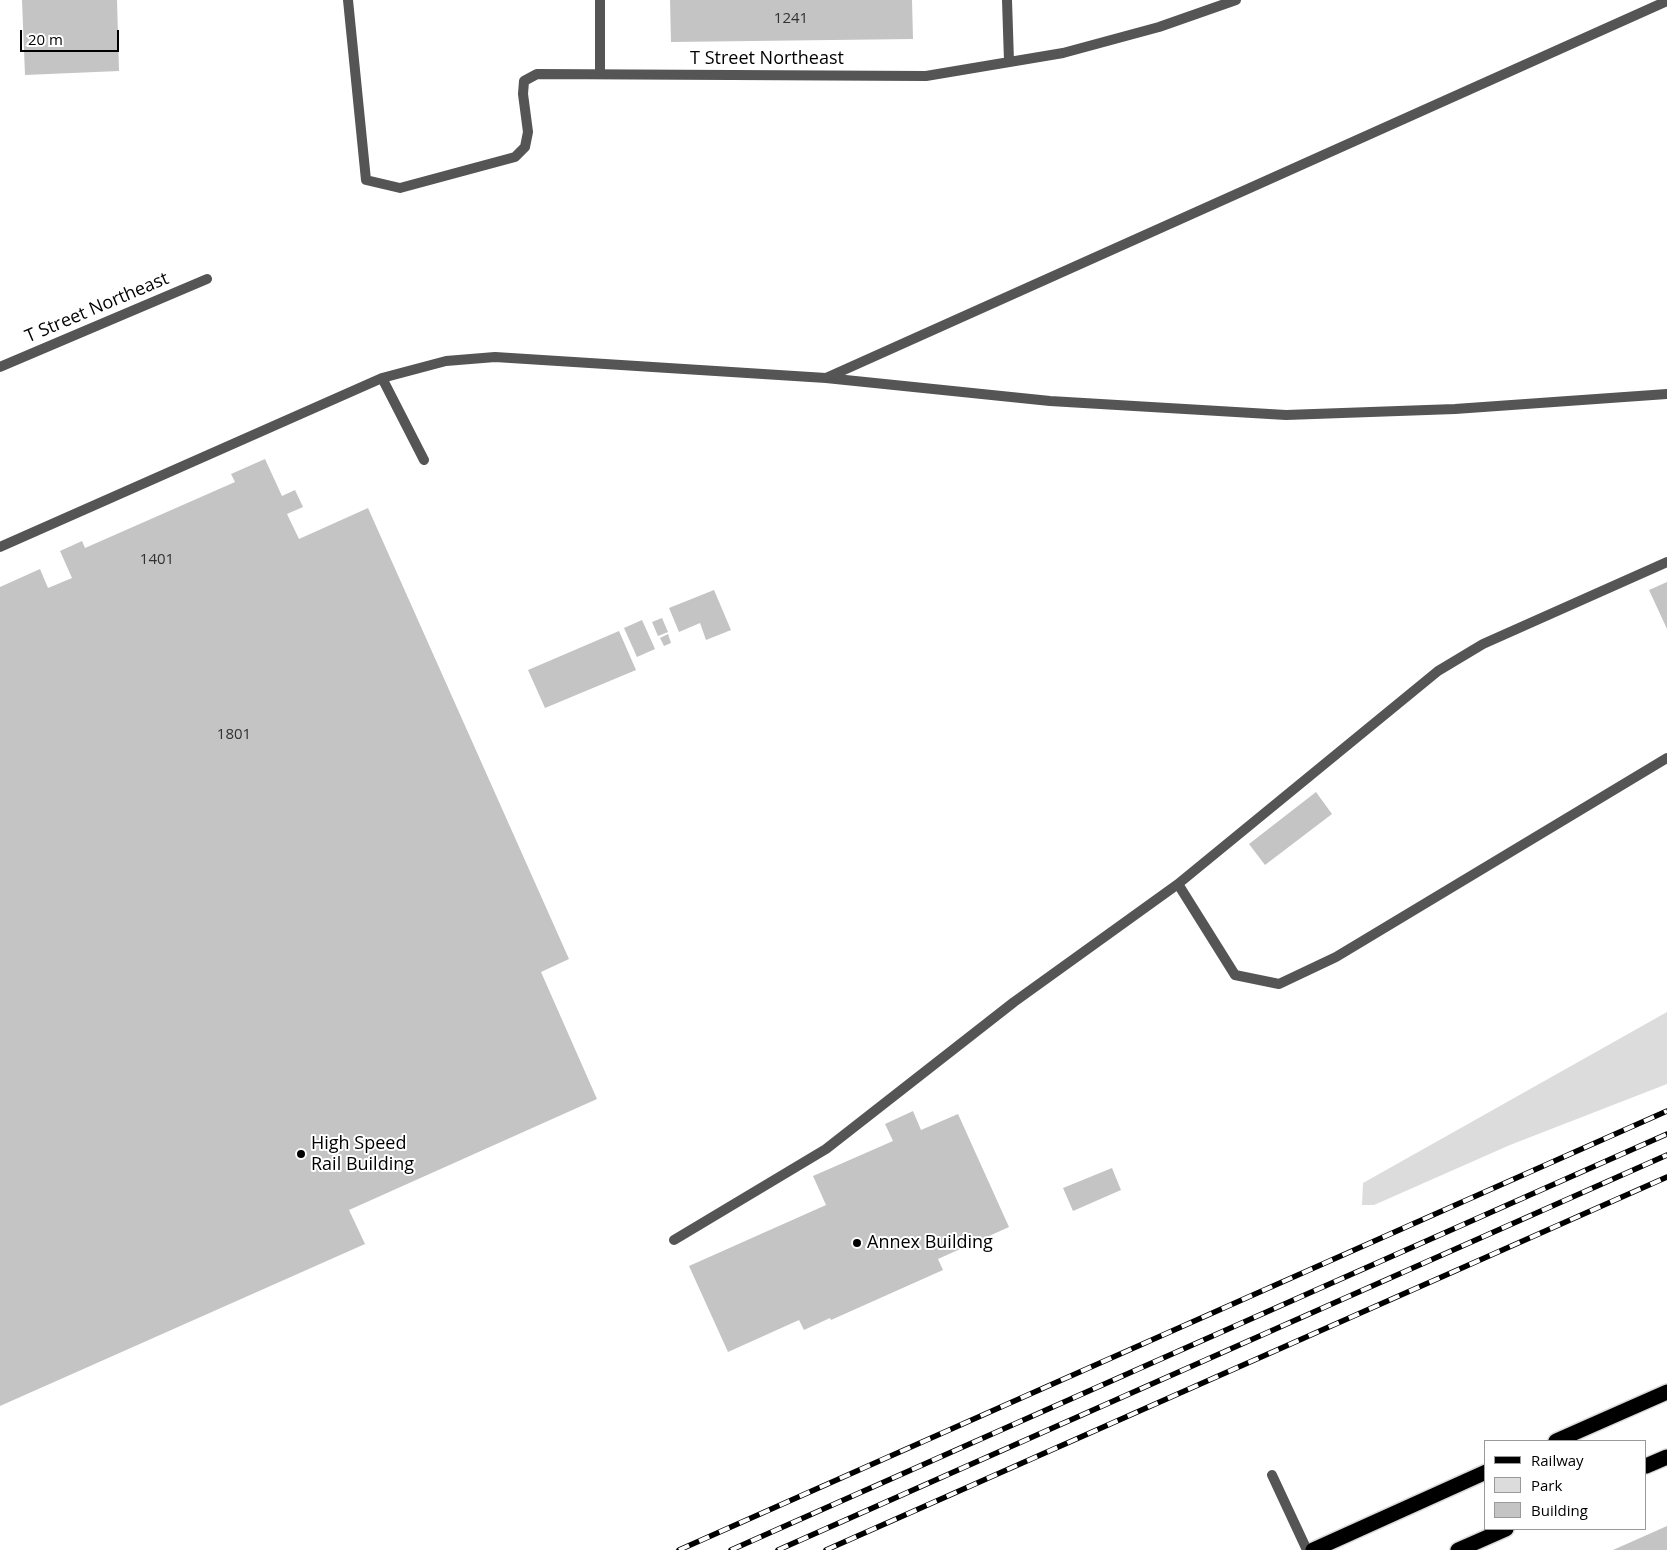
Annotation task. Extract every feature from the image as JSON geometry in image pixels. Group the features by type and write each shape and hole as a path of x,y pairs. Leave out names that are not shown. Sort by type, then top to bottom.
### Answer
{"highway":[{"path":"1558,1440 1667,1392"},
{"path":"1647,1466 1667,1457"},
{"path":"1312,1550 1484,1473"},
{"path":"1458,1550 1504,1530"}],"lane":[{"name":"T Street Northeast","path":"348,0 366,180 400,188 515,157 526,147 528,132 523,94 524,81 537,74 926,76 1063,53 1160,27 1236,0"},
{"path":"600,0 600,74"},
{"path":"1007,0 1009,61"},
{"path":"826,378 1667,1"},
{"name":"T Street Northeast","path":"0,367 206,279"},
{"path":"0,547 382,378 446,361 495,357 826,378 1050,401 1286,415 1455,409 1667,394"},
{"path":"382,378 424,460"},
{"path":"674,1240 826,1150 1014,1002 1178,884 1438,671 1483,644 1667,562"},
{"path":"1178,884 1235,975 1279,984 1336,957 1667,758"},
{"path":"1272,1475 1306,1550"}],"green space":[{"path":"1667,1012 1667,1084 1510,1145 1374,1205 1362,1205 1363,1183"}],"building":[{"path":"22,0 117,0 119,71 25,75"},
{"path":"670,0 912,0 913,39 671,42"},
{"path":"265,459 282,496 295,490 303,507 287,514 299,539 368,508 569,959 541,972 597,1099 349,1210 365,1244 0,1406 0,587 40,569 48,588 72,578 60,551 82,541 85,548 235,482 231,474"},
{"path":"1667,582 1667,629 1649,590"},
{"path":"714,590 731,630 706,640 700,623 679,632 669,608"},
{"path":"662,618 668,632 658,636 652,622"},
{"path":"642,620 655,649 637,657 624,628"},
{"path":"619,631 636,670 545,708 528,670"},
{"path":"668,634 671,643 664,646 660,638"},
{"path":"1316,792 1332,814 1265,865 1249,844"},
{"name":"Annex Building","path":"913,1111 921,1130 958,1114 1009,1227 938,1259 943,1270 831,1320 830,1318 804,1330 799,1320 728,1352 689,1266 826,1205 813,1176 893,1141 885,1124"},
{"path":"1112,1168 1121,1190 1073,1211 1063,1188"},
{"path":"1667,1526 1667,1550 1613,1550"}],"railway":[{"path":"679,1550 1667,1111"},
{"path":"731,1550 1667,1134"},
{"path":"778,1550 1667,1155"},
{"path":"826,1550 1667,1177"}],"place":[{"name":"High Speed Rail Building","path":"301,1154"},
{"name":"Annex Building","path":"857,1243"}]}
